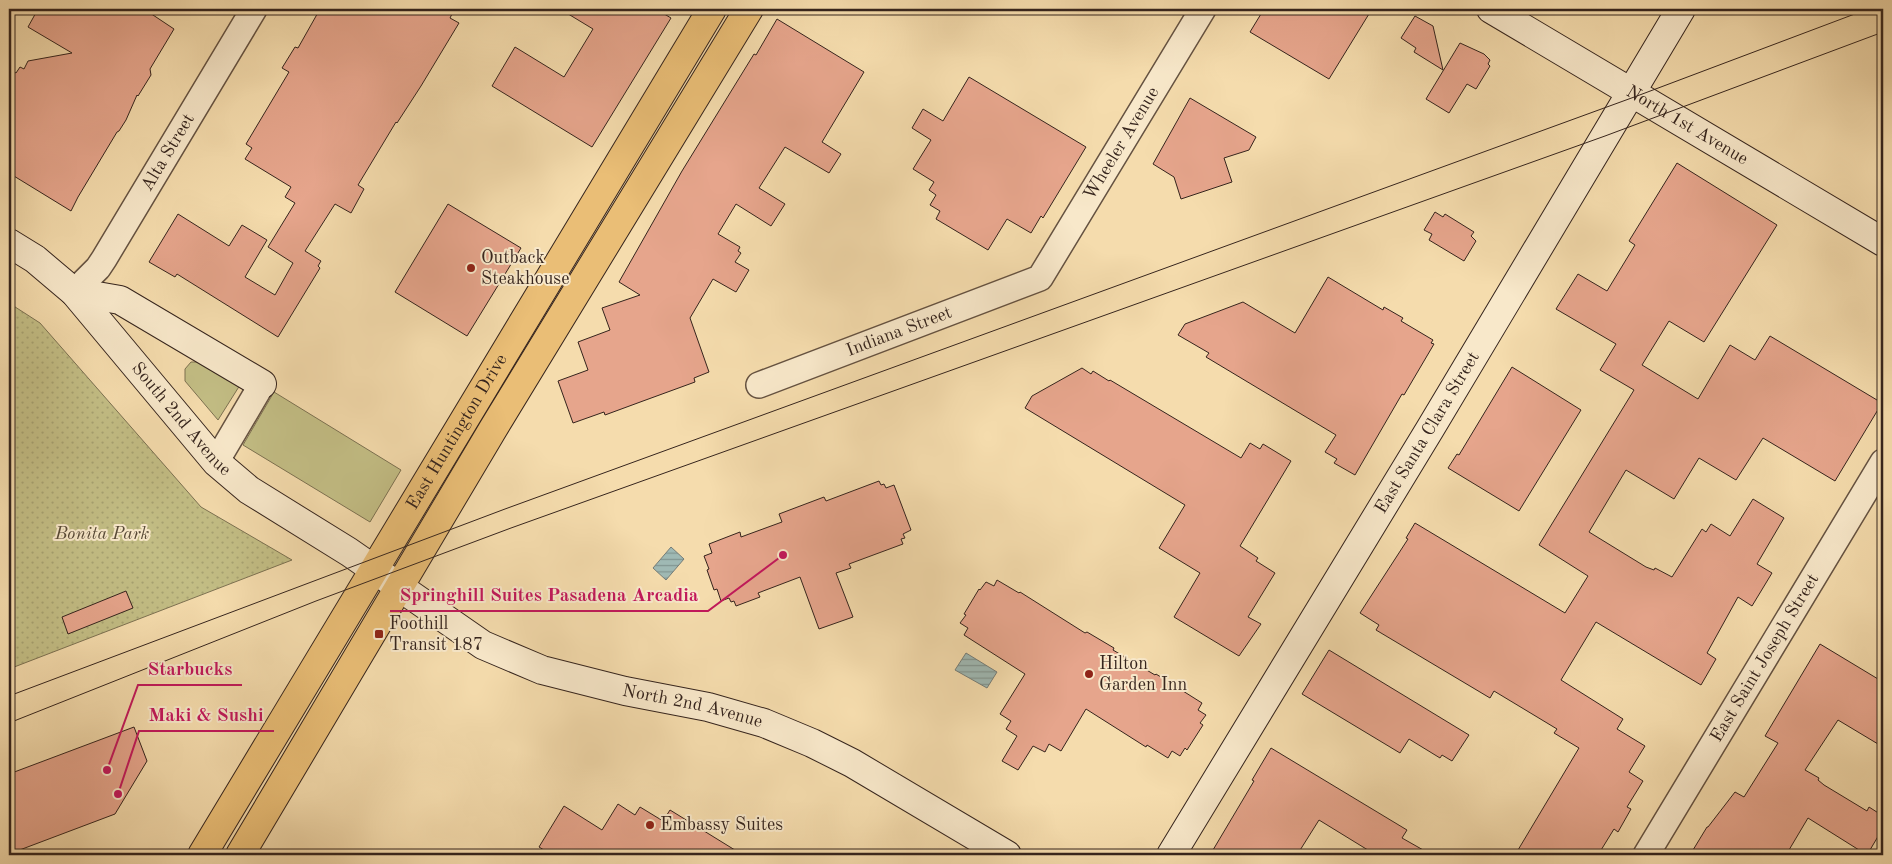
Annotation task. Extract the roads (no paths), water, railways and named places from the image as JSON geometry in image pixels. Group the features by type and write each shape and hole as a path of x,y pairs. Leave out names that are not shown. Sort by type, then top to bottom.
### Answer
{"main road":[{"name":"East Huntington Drive","path":"202,855 712,9"},
{"name":"East Huntington Drive","path":"240,855 493,429 749,9"}],"street":[{"name":"Alta Street","path":"74,292 104,259 254,9"},
{"name":"Wheeler Avenue","path":"1040,278 1203,9"},
{"name":"North 1st Avenue","path":"1491,9 1883,242"},
{"name":"East Santa Clara Street","path":"1171,855 1435,420 1681,9"},
{"name":"South 2nd Avenue","path":"9,243 35,259 74,292 216,462 249,490 375,570"},
{"name":"Indiana Street","path":"759,385 1040,278"},
{"path":"74,292 120,300 262,384 216,462"},
{"name":"East Saint Joseph Street","path":"1646,855 1883,462"},
{"name":"North 2nd Avenue","path":"375,570 483,645 542,670 625,691 708,707 764,723 812,743 852,763 1007,855"}],"water":[{"path":"671,547 684,559 666,580 653,568"},
{"path":"966,653 997,672 987,688 955,670"}],"tram line":[{"path":"9,696 505,509 1637,96 1868,9"},
{"path":"9,723 316,601 511,528 1605,136 1883,32"}],"place":[{"name":"Outback Steakhouse","path":"471,268"},
{"name":"Springhill Suites Pasadena Arcadia","path":"783,555"},
{"name":"Foothill Transit 187","path":"379,634"},
{"name":"Hilton Garden Inn","path":"1089,674"},
{"name":"Starbucks","path":"107,770"},
{"name":"Maki & Sushi","path":"118,794"},
{"name":"Embassy Suites","path":"650,825"}],"park label":[{"name":"Bonita Park","path":"102,534"}]}
